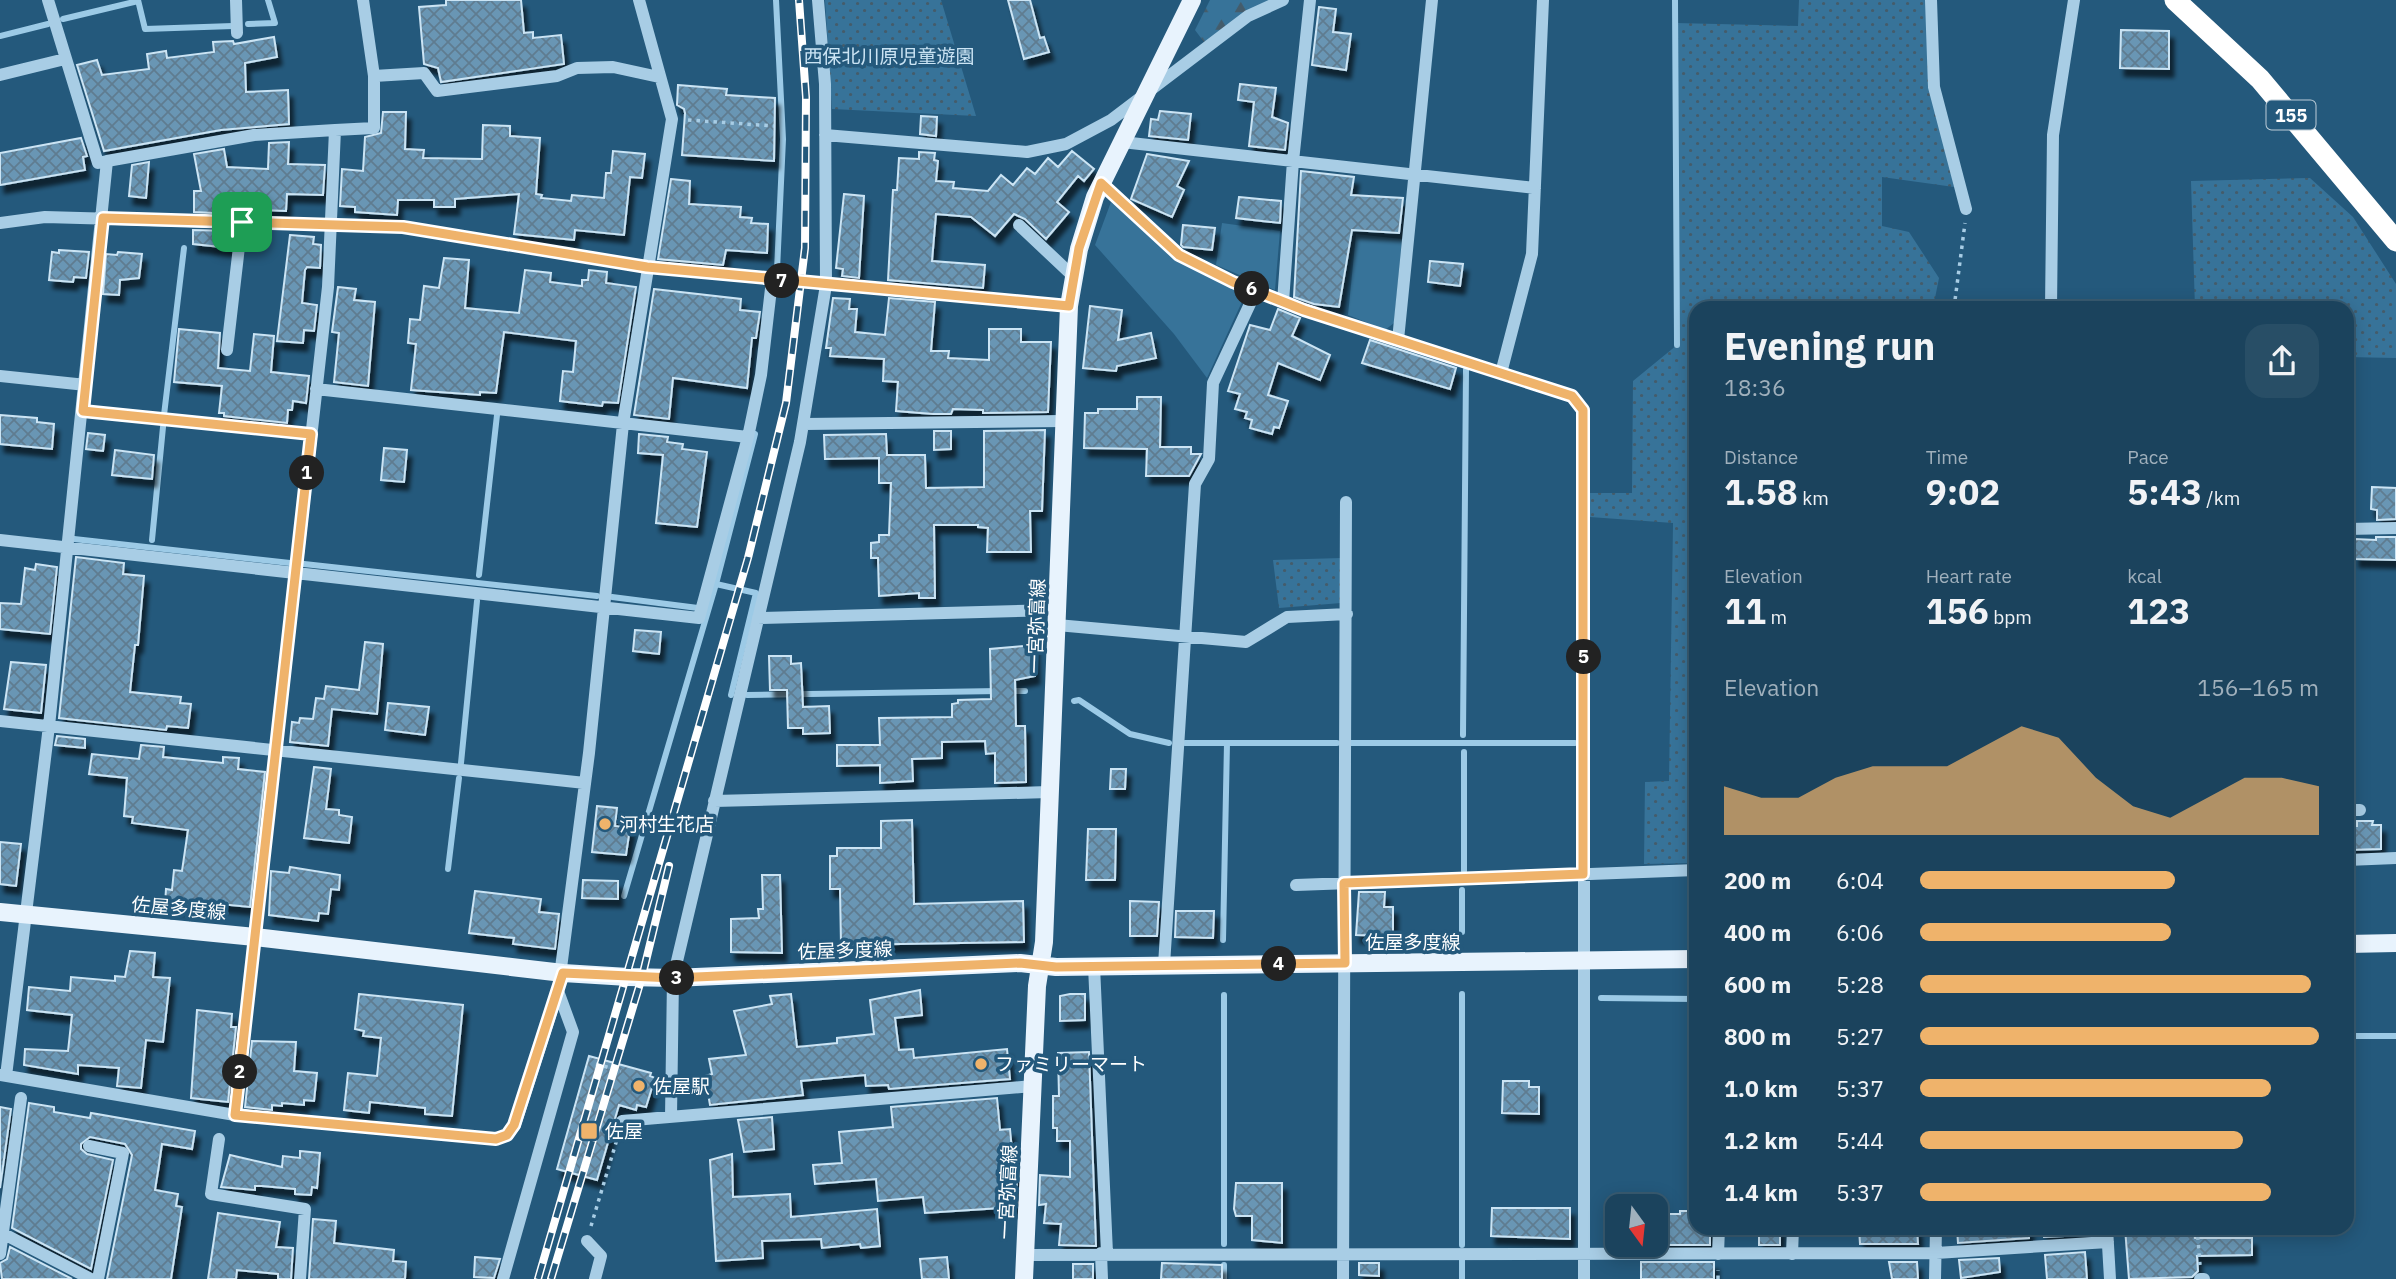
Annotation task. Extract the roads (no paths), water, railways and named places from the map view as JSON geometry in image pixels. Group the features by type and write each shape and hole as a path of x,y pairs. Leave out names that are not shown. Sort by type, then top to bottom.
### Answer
{"highway":[{"name":"155","path":"2175,0 2260,79 2396,241"}],"main road":[{"name":"一宮弥富線","path":"1024,1279 1041,966 1069,306 1079,248 1101,183 1150,90 1192,0"},
{"name":"佐屋多度線","path":"0,912 255,937 560,982 1020,963 1041,966 1094,966 1689,959"},
{"path":"2354,944 2396,943"}],"street":[{"path":"48,0 98,163 254,135 374,128 374,76 363,0"},
{"path":"236,0 237,33"},
{"path":"107,161 49,726 3,1076 235,1115 496,1139 507,1135 514,1125 560,982 605,608 623,424 672,120 639,0"},
{"path":"671,1117 673,978 803,424 826,285 825,85 818,0"},
{"path":"825,135 1027,152 1066,144 1111,120 1248,16 1283,0"},
{"path":"1283,302 1293,161 1310,0"},
{"path":"1398,340 1432,0"},
{"path":"1501,373 1532,254 1543,0"},
{"path":"1931,0 1934,87 1966,209"},
{"path":"2051,301 2053,135 2074,0"},
{"path":"0,75 65,59"},
{"path":"374,76 424,73 437,91 557,76 577,68 612,67 659,77"},
{"path":"235,1115 316,390 332,225 335,130"},
{"path":"1122,142 1535,188"},
{"path":"1101,183 1179,255 1283,302 1572,396 1583,410 1584,1279"},
{"path":"0,223 45,217 403,227 647,267 1069,306"},
{"path":"227,350 242,222"},
{"path":"1019,225 1074,277"},
{"path":"0,540 699,618 748,437 761,376 772,280"},
{"path":"1164,965 1195,484 1209,459 1213,383 1256,291"},
{"path":"0,376 86,385"},
{"path":"316,390 748,437"},
{"path":"83,411 311,434"},
{"path":"803,424 1065,421"},
{"path":"1343,1279 1346,502"},
{"path":"2354,529 2396,528"},
{"path":"758,618 1057,617 1185,637 1246,642 1287,617 1347,614"},
{"path":"0,720 585,783"},
{"path":"715,801 1049,792"},
{"path":"2354,860 2396,858"},
{"path":"1296,885 1689,870"},
{"path":"1094,966 1104,1253 1102,1279"},
{"path":"503,1279 573,1032 560,982"},
{"path":"622,1121 1034,1086"},
{"path":"0,1254 21,1098"},
{"path":"219,1139 211,1194 305,1209 300,1279"},
{"path":"89,1146 123,1153 98,1279"},
{"path":"1,1232 91,1279"},
{"path":"1718,1254 1719,1235"},
{"path":"1792,1254 1793,1235"},
{"path":"1935,1279 1936,1235"},
{"path":"2108,1235 2110,1279"},
{"path":"587,1241 601,1256 595,1279"},
{"path":"1026,1255 1936,1253 2108,1242"}],"waterway":[{"path":"138,0 145,29 233,26"},
{"path":"248,24 275,23 268,0"},
{"path":"776,0 783,139 777,270"},
{"path":"1675,0 1677,345"},
{"path":"63,19 138,1"},
{"path":"0,36 48,24"},
{"path":"164,415 184,248"},
{"path":"1463,735 1466,370"},
{"path":"479,575 497,415"},
{"path":"152,540 163,427"},
{"path":"624,896 716,584 755,434"},
{"path":"74,539 290,563"},
{"path":"304,564 597,596"},
{"path":"716,584 756,593 731,695"},
{"path":"612,597 698,608"},
{"path":"461,763 477,601"},
{"path":"747,695 999,691"},
{"path":"1010,691 1025,691"},
{"path":"1074,701 1079,700 1130,734 1169,743"},
{"path":"1185,743 1337,743"},
{"path":"1223,940 1227,743"},
{"path":"1350,743 1575,743"},
{"path":"1464,752 1464,871"},
{"path":"448,869 459,778"},
{"path":"1462,890 1462,932"},
{"path":"1462,994 1462,1245"},
{"path":"1224,995 1224,1244"},
{"path":"1601,998 1689,999"},
{"path":"2354,1036 2396,1036"},
{"path":"1462,1260 1462,1279"},
{"path":"1224,1265 1224,1279"}],"railway":[{"path":"538,1279 748,558 786,403 805,248 806,97 799,0"},
{"path":"551,1279 642,977 669,866"}],"place":[{"name":"河村生花店","path":"605,824"},
{"name":"ファミリーマート","path":"981,1064"},
{"name":"佐屋駅","path":"639,1086"},
{"name":"佐屋","path":"589,1131"}],"park label":[{"name":"西保北川原児童遊園","path":"889,56"}]}
